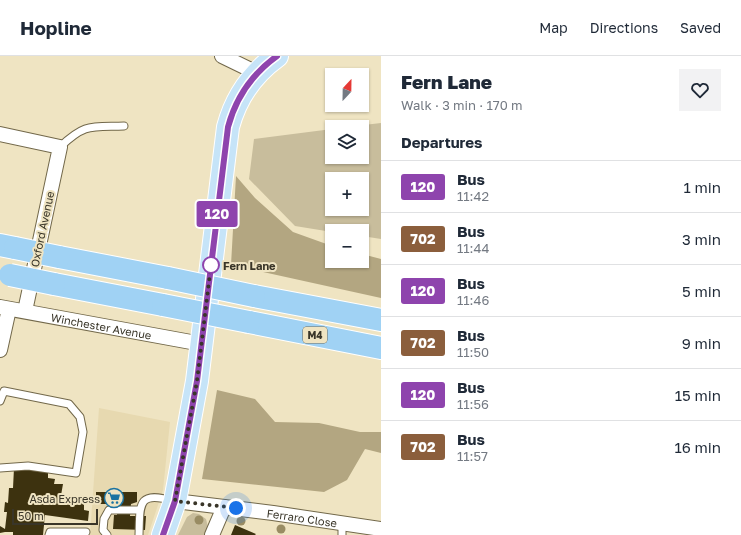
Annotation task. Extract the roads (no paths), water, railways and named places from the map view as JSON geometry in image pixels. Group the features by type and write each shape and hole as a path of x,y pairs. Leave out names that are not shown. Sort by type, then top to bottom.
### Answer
{"highway":[{"path":"8,247 381,320"},
{"name":"M4","path":"5,274 381,348"}],"main road":[{"path":"163,535 175,501 186,449 202,344 227,132 234,108 248,83 277,56"}],"street":[{"path":"222,56 257,73"},
{"path":"0,134 60,147"},
{"name":"Oxford Avenue","path":"25,312 60,147"},
{"path":"0,350 5,308"},
{"name":"Winchester Avenue","path":"5,308 202,344"},
{"name":"Ferraro Close","path":"175,501 224,507 342,529 381,529"},
{"path":"212,535 224,507"}],"lane":[{"path":"60,147 75,133 86,128 124,126"},
{"path":"0,401 4,391 69,404 80,417 83,432 76,473 28,466 0,468"},
{"path":"139,535 140,510 143,503 151,496 175,501"},
{"path":"108,535 103,530 104,518 109,510 140,510"},
{"path":"49,535 50,532 86,532"}],"place":[{"name":"Fern Lane","path":"211,265"},
{"name":"Asda Express","path":"114,498"}]}
